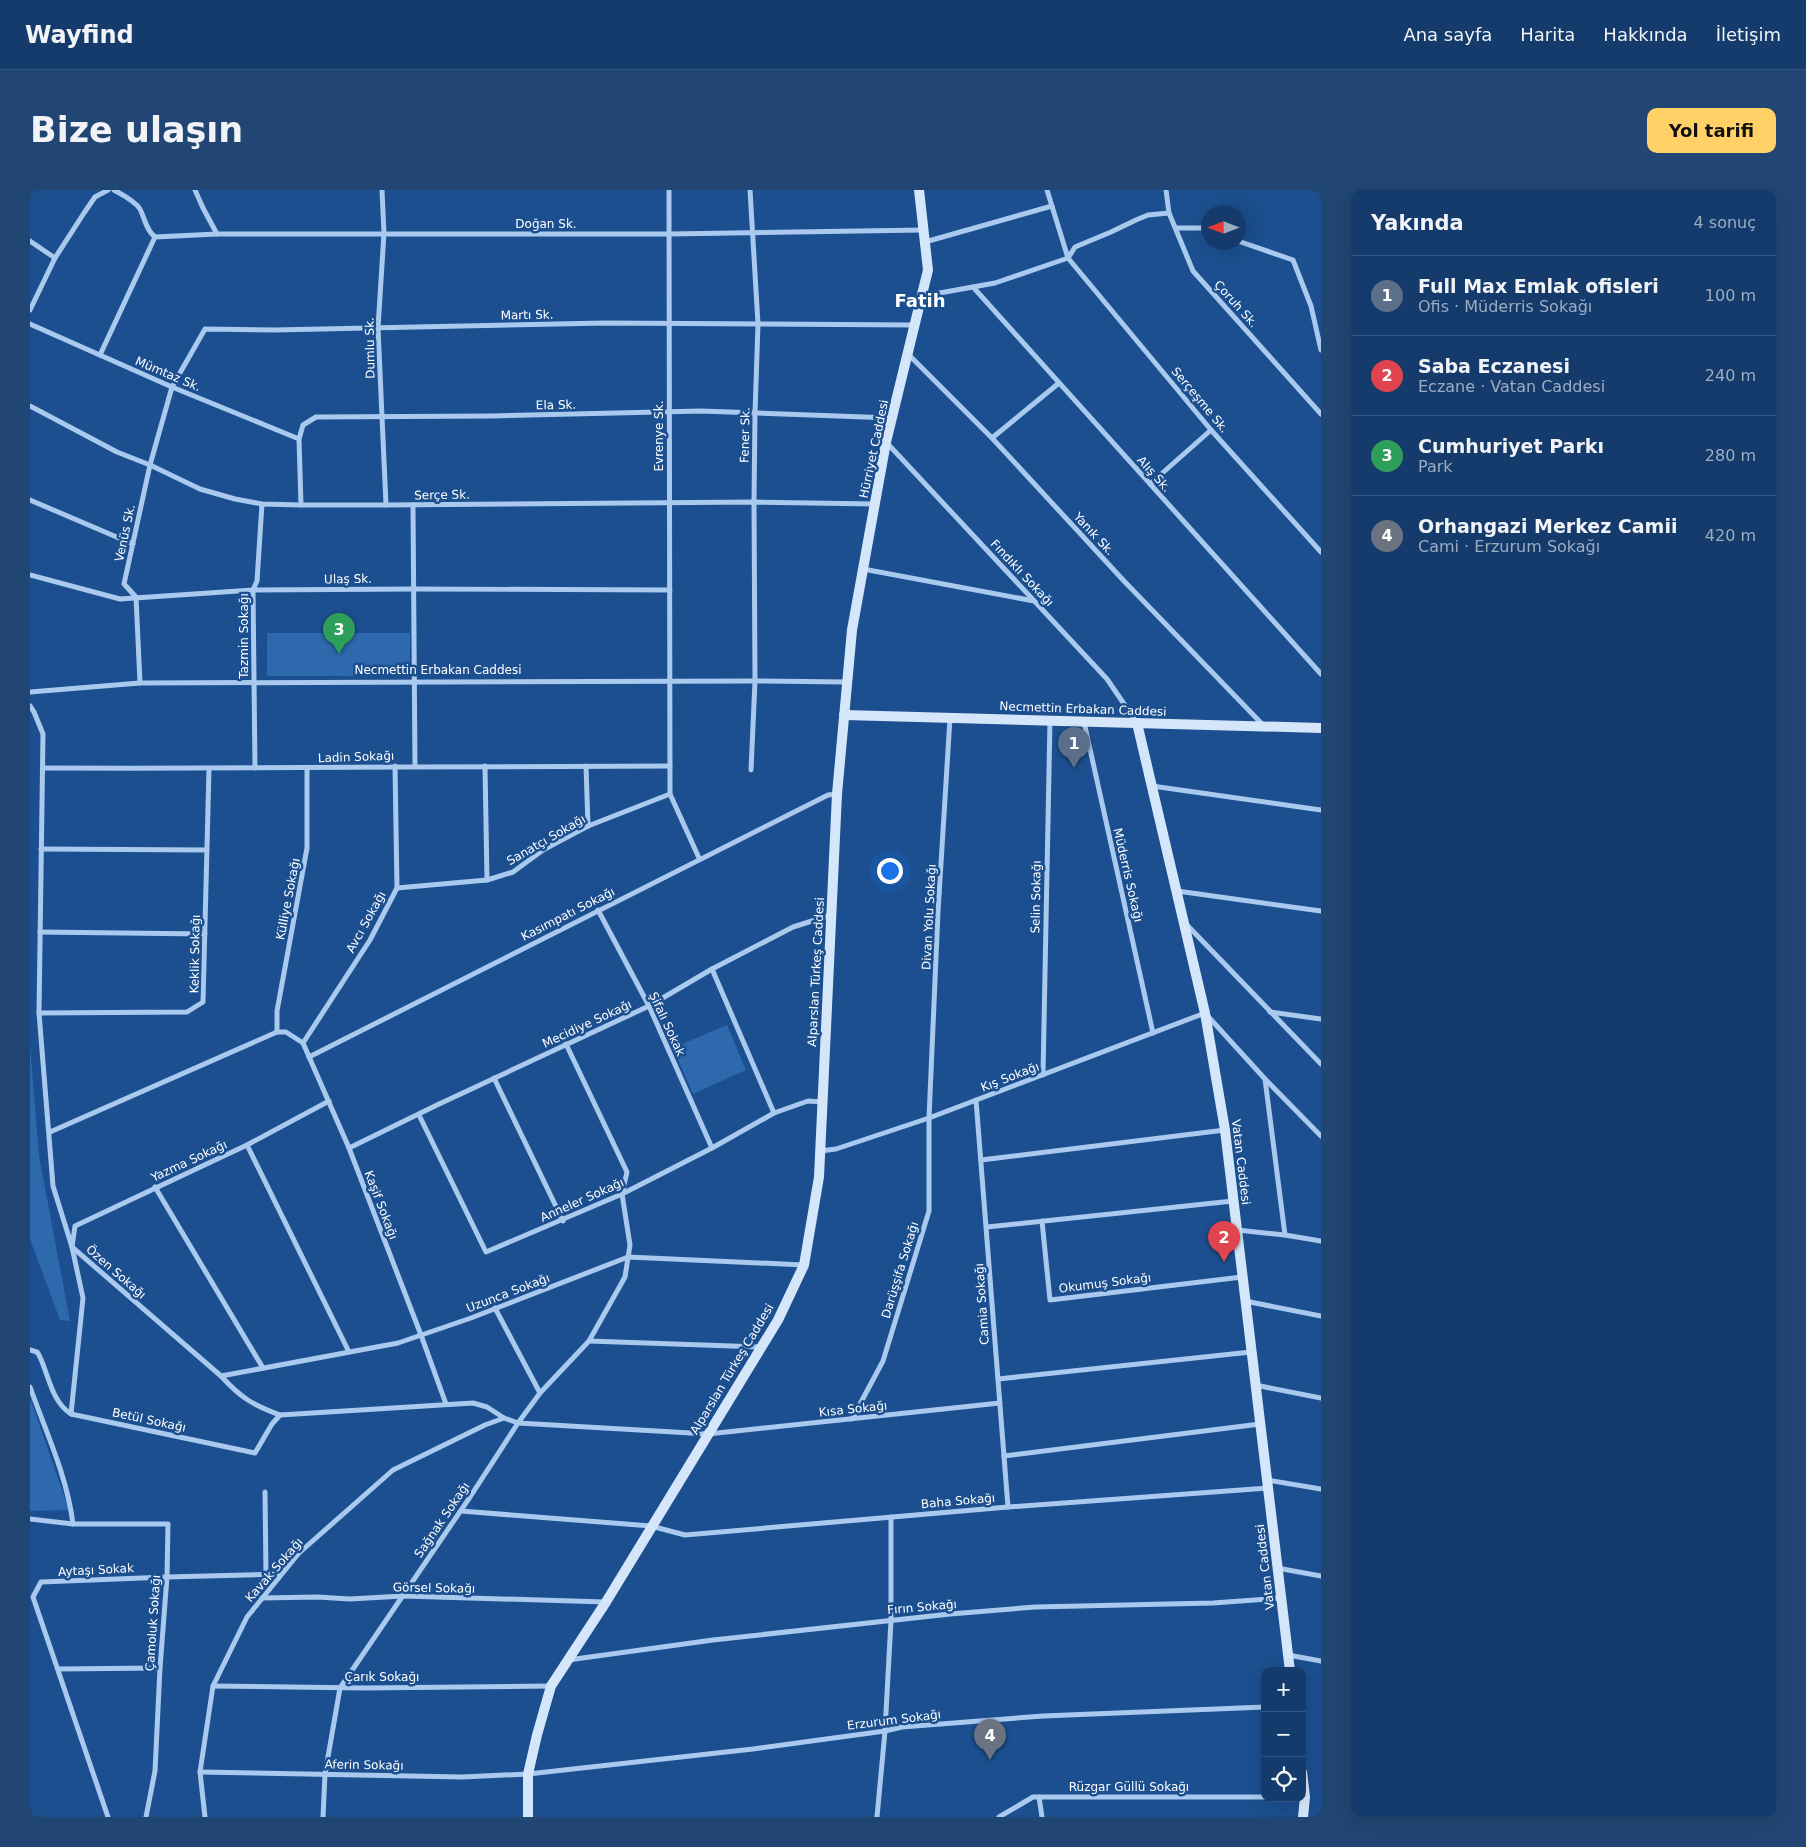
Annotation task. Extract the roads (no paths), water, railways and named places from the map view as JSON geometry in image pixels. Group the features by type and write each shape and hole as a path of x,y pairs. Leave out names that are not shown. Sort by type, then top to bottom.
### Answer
{"street":[{"path":"30,310 55,258 95,197 108,190"},
{"path":"100,355 155,237 150,233 139,207 114,190"},
{"path":"196,190 217,234"},
{"name":"Dumlu Sk.","path":"382,190 384,233 378,328 386,505"},
{"name":"Evrenye Sk.","path":"668,190 670,794"},
{"name":"Fener Sk.","path":"750,190 758,324 754,502 755,681 751,770"},
{"name":"Hürriyet Caddesi","path":"844,714 852,630 886,442 928,270 919,190"},
{"path":"1048,190 1068,258"},
{"name":"Çoruh Sk.","path":"1166,190 1170,213 1193,271 1321,414"},
{"path":"925,242 1052,206"},
{"path":"923,296 995,283 1068,258 1075,247 1148,215 1170,213"},
{"path":"1177,228 1201,228"},
{"name":"Doğan Sk.","path":"155,237 217,234 669,234 923,230"},
{"path":"30,241 55,258"},
{"path":"1246,244 1293,260 1311,306 1321,350"},
{"name":"Serçeşme Sk.","path":"1068,258 1211,430 1321,552"},
{"name":"Alış Sk.","path":"973,287 1321,674"},
{"name":"Martı Sk.","path":"172,387 205,329 274,330 595,323 916,325"},
{"name":"Mümtaz Sk.","path":"30,324 172,387 299,439"},
{"name":"Yanık Sk.","path":"908,354 992,438 1124,581 1265,726"},
{"path":"992,438 1059,383"},
{"name":"Venüs Sk.","path":"140,683 136,597 124,584 150,465 172,387"},
{"name":"Serçe Sk.","path":"30,406 117,452 150,465 200,489 262,504 413,505 669,502 876,504"},
{"name":"Ela Sk.","path":"299,439 303,426 316,417 492,416 701,411 892,418"},
{"path":"1150,484 1211,430"},
{"path":"299,439 301,505"},
{"name":"Fındıklı Sokağı","path":"886,442 1107,679 1137,723"},
{"path":"30,500 133,544"},
{"name":"Tazmin Sokağı","path":"255,768 253,590 257,581 262,504"},
{"path":"413,505 415,766"},
{"path":"863,569 1035,602"},
{"name":"Ulaş Sk.","path":"30,575 120,599 253,590 670,590"},
{"name":"Necmettin Erbakan Caddesi","path":"30,692 140,683 847,682"},
{"name":"Özen Sokağı","path":"30,706 43,734 38,1013 50,1132 53,1186 72,1247 222,1376 234,1390 256,1406 280,1415 473,1403 487,1407 504,1418"},
{"name":"Necmettin Erbakan Caddesi","path":"844,714 1321,728"},
{"name":"Alparslan Türkeş Caddesi","path":"528,1817 528,1774 551,1686 606,1602 778,1320 804,1265 820,1177 837,794 844,714"},
{"name":"Divan Yolu Sokağı","path":"929,1118 938,912 950,718"},
{"name":"Selin Sokağı","path":"1043,1075 1050,720"},
{"name":"Müderris Sokağı","path":"1084,721 1153,1033"},
{"name":"Vatan Caddesi","path":"1137,723 1205,1012 1225,1130 1290,1667"},
{"name":"Ladin Sokağı","path":"42,768 308,769 395,766 670,766"},
{"name":"Avcı Sokağı","path":"303,1044 370,940 397,888 395,766"},
{"path":"485,766 487,880"},
{"path":"586,766 588,826"},
{"name":"Keklik Sokağı","path":"38,1013 187,1012 203,1002 209,769"},
{"name":"Külliye Sokağı","path":"276,1032 276,1011 308,848 308,769"},
{"path":"1152,786 1321,810"},
{"path":"670,794 699,858"},
{"name":"Sanatçı Sokağı","path":"397,888 487,880 513,872 543,850 588,826 670,794"},
{"name":"Kasımpatı Sokağı","path":"309,1057 699,858 828,795 837,794"},
{"path":"41,849 207,850"},
{"path":"1177,891 1321,910"},
{"name":"Şifalı Sokak","path":"598,910 649,1006 712,1148"},
{"name":"Mecidiye Sokağı","path":"349,1148 649,1006 712,969 792,927 831,915"},
{"path":"1185,923 1321,1064"},
{"path":"40,932 205,934"},
{"path":"712,969 774,1113"},
{"path":"1205,1012 1265,1079 1321,1136"},
{"name":"Kış Sokağı","path":"820,1150 836,1148 929,1118 1205,1012"},
{"path":"1270,1012 1321,1019"},
{"path":"50,1132 276,1032 286,1032 303,1044"},
{"name":"Kaşif Sokağı","path":"303,1044 349,1148 446,1404"},
{"name":"Sağnak Sokağı","path":"323,1817 325,1774 340,1688 461,1511 518,1423 540,1393 589,1341 625,1277 630,1245 622,1194 627,1172 566,1044"},
{"path":"494,1078 563,1220"},
{"path":"1265,1079 1284,1235"},
{"name":"Camia Sokağı","path":"976,1100 1008,1507"},
{"name":"Yazma Sokağı","path":"72,1247 75,1226 247,1145 329,1101"},
{"name":"Anneler Sokağı","path":"419,1115 486,1252 622,1194 712,1148 774,1113 808,1101 823,1102"},
{"name":"Darüşşifa Sokağı","path":"852,1419 883,1361 929,1211 929,1118"},
{"path":"981,1160 1225,1130"},
{"path":"247,1145 349,1352"},
{"path":"155,1187 263,1368"},
{"path":"987,1226 1233,1201"},
{"name":"Okumuş Sokağı","path":"1042,1221 1050,1300 1242,1277"},
{"path":"1236,1230 1321,1241"},
{"path":"30,1350 40,1355 56,1397 62,1408 71,1414 83,1298 72,1247"},
{"name":"Uzunca Sokağı","path":"222,1376 398,1343 495,1308 628,1256 804,1265"},
{"path":"1245,1301 1321,1316"},
{"path":"495,1308 540,1393"},
{"path":"589,1341 761,1348"},
{"path":"998,1379 1251,1352"},
{"path":"1255,1385 1321,1398"},
{"path":"30,1387 62,1472 70,1501 73,1524 30,1519"},
{"name":"Kısa Sokağı","path":"518,1423 708,1434 1000,1403"},
{"name":"Betül Sokağı","path":"71,1414 255,1453 272,1424 280,1415"},
{"path":"504,1418 518,1423"},
{"name":"Kavak Sokağı","path":"205,1817 200,1772 213,1686 247,1617 299,1553 393,1470 485,1425 504,1418"},
{"path":"1004,1456 1260,1424"},
{"name":"Baha Sokağı","path":"461,1511 651,1526 685,1534 1267,1484 1321,1490"},
{"path":"265,1492 266,1575"},
{"path":"877,1817 885,1731 891,1620 891,1517"},
{"name":"Çamoluk Sokağı","path":"73,1524 168,1524 167,1577 160,1668 156,1771 146,1817"},
{"path":"1277,1568 1321,1576"},
{"name":"Aytaşı Sokak","path":"108,1817 32,1597 41,1582 281,1574"},
{"name":"Görsel Sokağı","path":"262,1598 317,1596 350,1599 403,1596 606,1602"},
{"name":"Fırın Sokağı","path":"567,1660 713,1640 891,1620 1035,1607 1213,1603 1281,1598"},
{"path":"1288,1655 1321,1661"},
{"path":"58,1669 160,1668"},
{"name":"Çarık Sokağı","path":"213,1686 340,1688 551,1686"},
{"name":"Erzurum Sokağı","path":"528,1774 754,1749 902,1727 1043,1716 1261,1708"},
{"name":"Aferin Sokağı","path":"200,1772 462,1777 528,1774"},
{"name":"Rüzgar Güllü Sokağı","path":"999,1817 1033,1797 1261,1797"},
{"path":"1039,1797 1042,1817"},
{"path":"1303,1817 1304,1802"}],"place":[{"name":"Cumhuriyet Parkı","path":"339,654"},
{"name":"Full Max Emlak ofisleri","path":"1074,768"},
{"name":"Saba Eczanesi","path":"1224,1262"},
{"name":"Orhangazi Merkez Camii","path":"990,1760"}],"district":[{"name":"Fatih","path":"920,301"}]}
